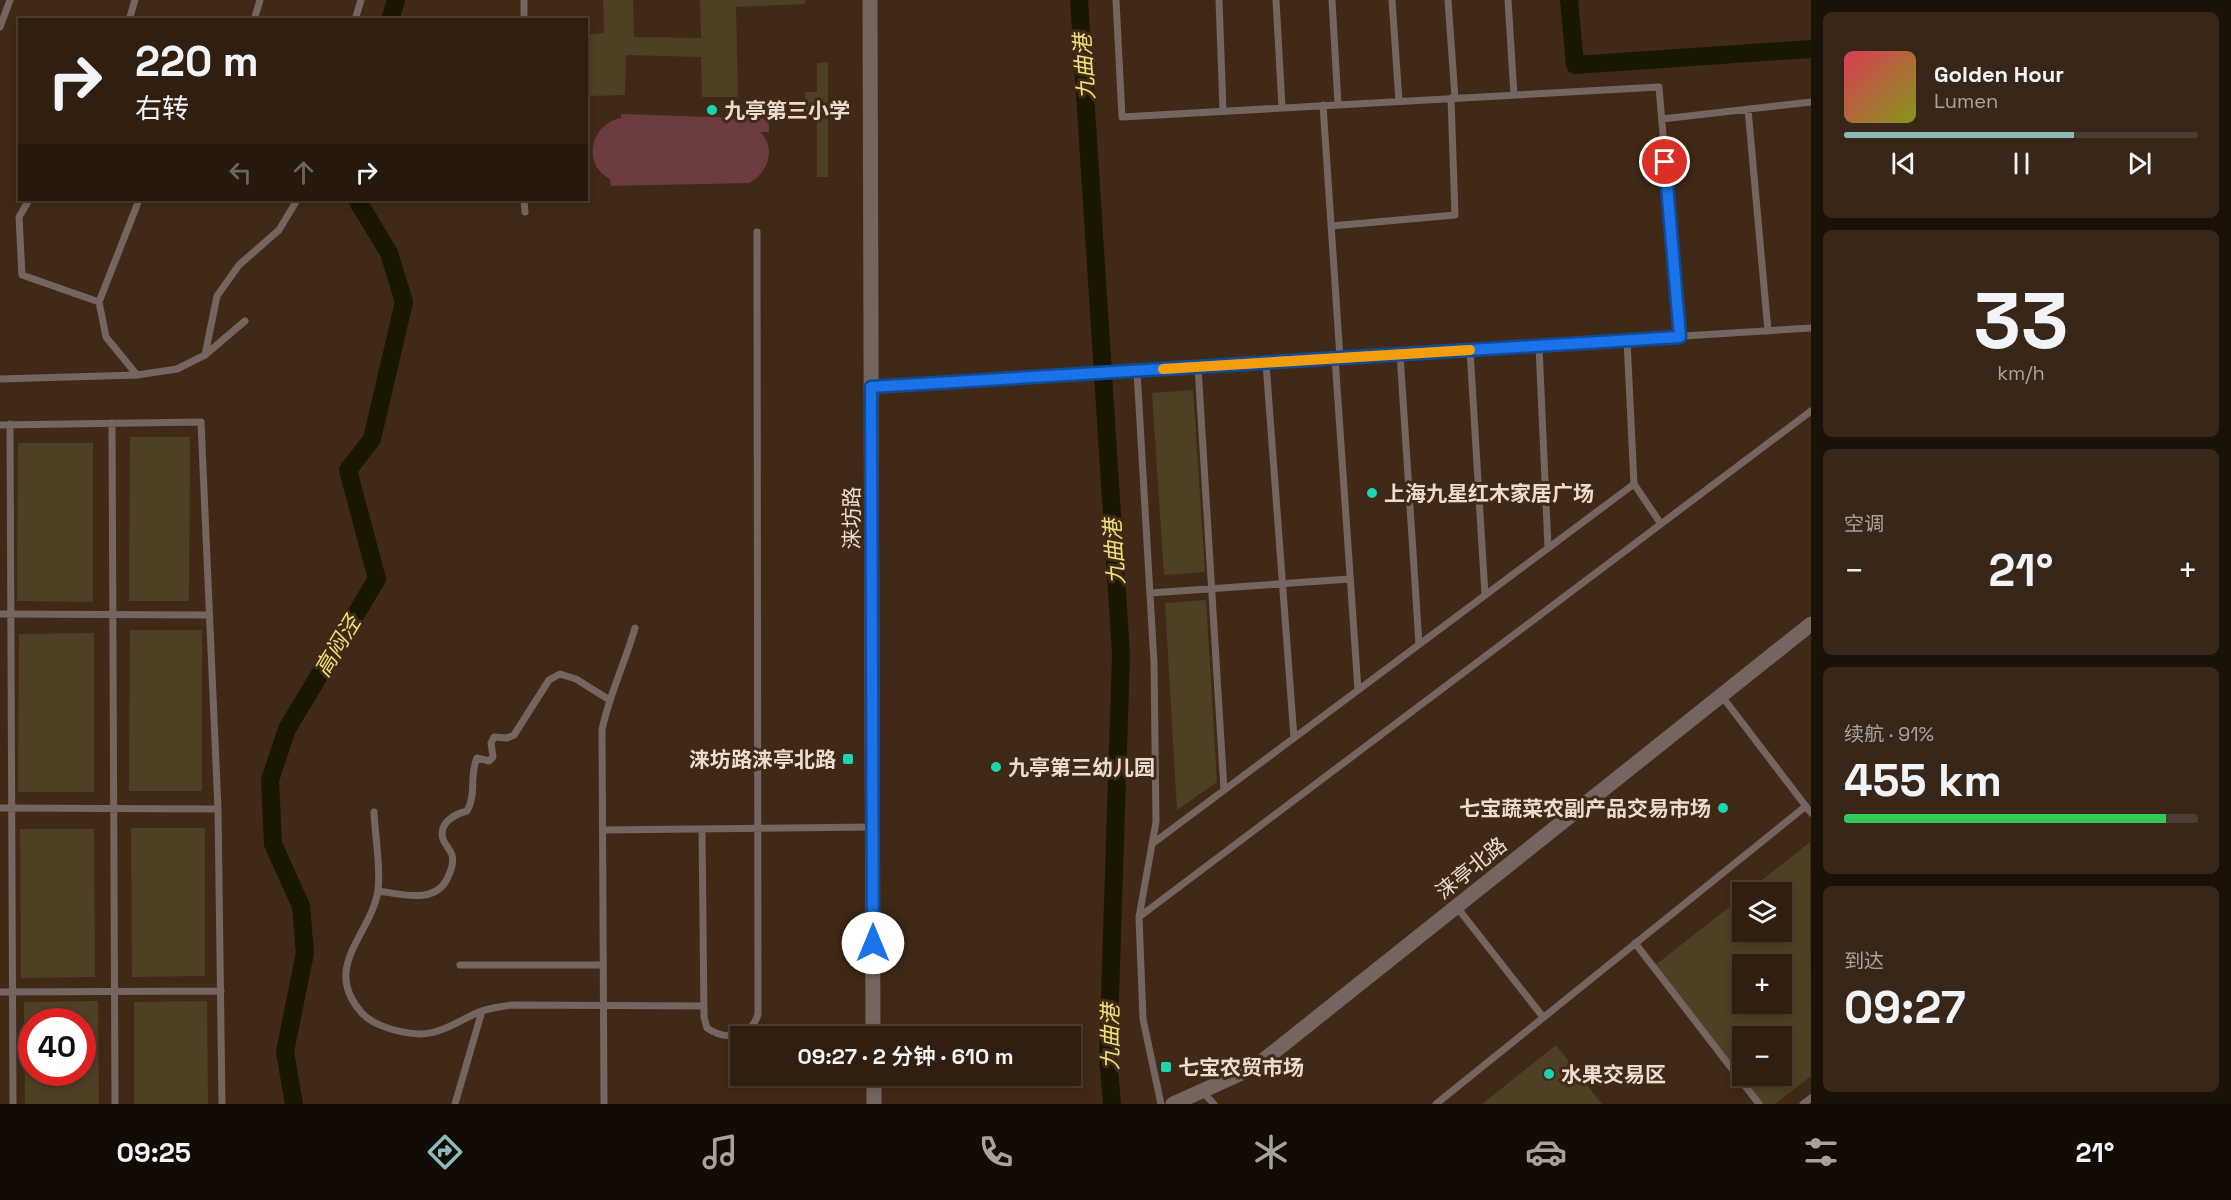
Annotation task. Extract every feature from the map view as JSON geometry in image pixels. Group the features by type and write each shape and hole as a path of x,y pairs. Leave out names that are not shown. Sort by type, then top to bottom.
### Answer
{"street":[{"name":"涞坊路","path":"870,0 873,1026"},
{"name":"涞亭北路","path":"1173,1104 1255,1067 1811,624"},
{"path":"874,1086 874,1104"}],"lane":[{"path":"0,27 10,0"},
{"path":"130,18 135,0"},
{"path":"255,18 260,0"},
{"path":"356,18 361,0"},
{"path":"524,0 524,18"},
{"path":"1116,0 1122,117 1659,87 1680,337"},
{"path":"1218,0 1223,110"},
{"path":"1276,0 1282,107"},
{"path":"1332,0 1338,104"},
{"path":"1392,0 1399,101"},
{"path":"1331,225 1455,215 1453,98 1448,0"},
{"path":"1508,0 1514,95"},
{"path":"1662,119 1811,102"},
{"path":"1323,105 1358,690"},
{"path":"1748,109 1768,331"},
{"path":"28,201 19,217 22,275 99,302"},
{"path":"137,375 106,337 99,302 139,201"},
{"path":"204,355 217,296 239,265 279,230 296,201"},
{"path":"525,201 525,212"},
{"path":"702,829 704,1005 707,1028 716,1035 745,1034 755,1027 759,1014 757,232"},
{"path":"0,379 137,375 177,369 204,355 245,321"},
{"path":"871,387 1811,328"},
{"path":"1627,340 1634,483 1661,524"},
{"path":"1539,346 1548,548"},
{"path":"1470,350 1485,595"},
{"path":"1400,354 1419,644"},
{"path":"1266,363 1294,738"},
{"path":"1198,367 1224,790"},
{"path":"1134,371 1150,592 1156,822 1139,917 1143,1019 1161,1104"},
{"path":"1139,917 1811,411"},
{"path":"0,425 201,422 218,809 222,1104"},
{"path":"112,423 115,1104"},
{"path":"10,424 13,1104"},
{"path":"1152,844 1634,483"},
{"path":"1150,592 1350,579"},
{"path":"0,614 209,615"},
{"path":"604,1104 602,730 608,699 627,658 635,628"},
{"path":"378,891 420,896 436,892 446,882 453,857 442,838 444,829 454,814 467,811 472,802 474,764 477,758 489,760 494,757 491,743 494,737 507,738 514,735 549,680 560,674 576,679 608,699"},
{"path":"1721,695 1811,813"},
{"path":"1436,1104 1806,806"},
{"path":"0,808 218,809"},
{"path":"374,812 378,891 346,974 349,998 366,1018 387,1028 420,1034 438,1032 482,1011 511,1005 704,1005"},
{"path":"603,830 873,827"},
{"path":"1456,906 1543,1017"},
{"path":"1635,944 1759,1104"},
{"path":"460,965 603,965"},
{"path":"0,992 220,991"},
{"path":"454,1104 482,1011"},
{"path":"1202,1091 1214,1104"},
{"path":"1803,1104 1811,1098"}],"shaded area":[{"path":"621,114 769,119 769,132 760,132 768,145 768,160 761,173 749,183 611,186 610,179 601,173 595,164 593,145 603,128 611,121 621,118"}],"building":[{"path":"603,0 633,0 634,37 701,38 700,0 805,0 805,4 736,7 738,97 702,97 701,57 626,55 625,95 588,96 588,35 604,33"},
{"path":"828,62 828,177 817,177 817,113 805,113 805,92 817,92 817,63"},
{"path":"1193,390 1205,572 1164,575 1152,393"},
{"path":"130,437 190,437 189,601 129,601"},
{"path":"18,443 93,443 93,602 17,601"},
{"path":"1206,600 1217,782 1177,810 1165,603"},
{"path":"130,630 202,630 202,791 129,791"},
{"path":"94,633 94,792 18,792 19,634"},
{"path":"131,828 205,828 205,976 132,977"},
{"path":"20,829 94,829 95,977 21,978"},
{"path":"1810,842 1811,1076 1775,1104 1759,1104 1745,1086 1792,1086 1792,1026 1732,1026 1732,1069 1653,967 1732,905 1732,942 1792,942 1792,882 1760,882"},
{"path":"98,1001 99,1104 25,1104 25,1086 96,1086 96,1008 24,1008 24,1002"},
{"path":"207,1001 208,1104 134,1104 134,1002"},
{"name":"水果交易区","path":"1556,1045 1602,1104 1482,1104"}],"waterway":[{"name":"高闷泾","path":"391,18 396,0"},
{"name":"九曲港","path":"1079,0 1121,655 1108,1058 1112,1104"},
{"path":"1569,0 1575,65 1811,49"},
{"name":"高闷泾","path":"294,1104 285,1052 305,953 301,906 273,844 270,780 287,729 377,579 348,470 372,439 404,302 389,253 358,201"}],"slow traffic":[{"path":"1163,369 1470,350"}],"place":[{"name":"九亭第三小学","path":"712,110"},
{"name":"上海九星红木家居广场","path":"1372,493"},
{"name":"涞坊路涞亭北路","path":"848,759"},
{"name":"九亭第三幼儿园","path":"996,767"},
{"name":"七宝蔬菜农副产品交易市场","path":"1723,808"},
{"name":"七宝农贸市场","path":"1166,1067"},
{"name":"水果交易区","path":"1549,1074"}],"route":[{"path":"873,943 871,387 1680,337 1665,162"}]}
